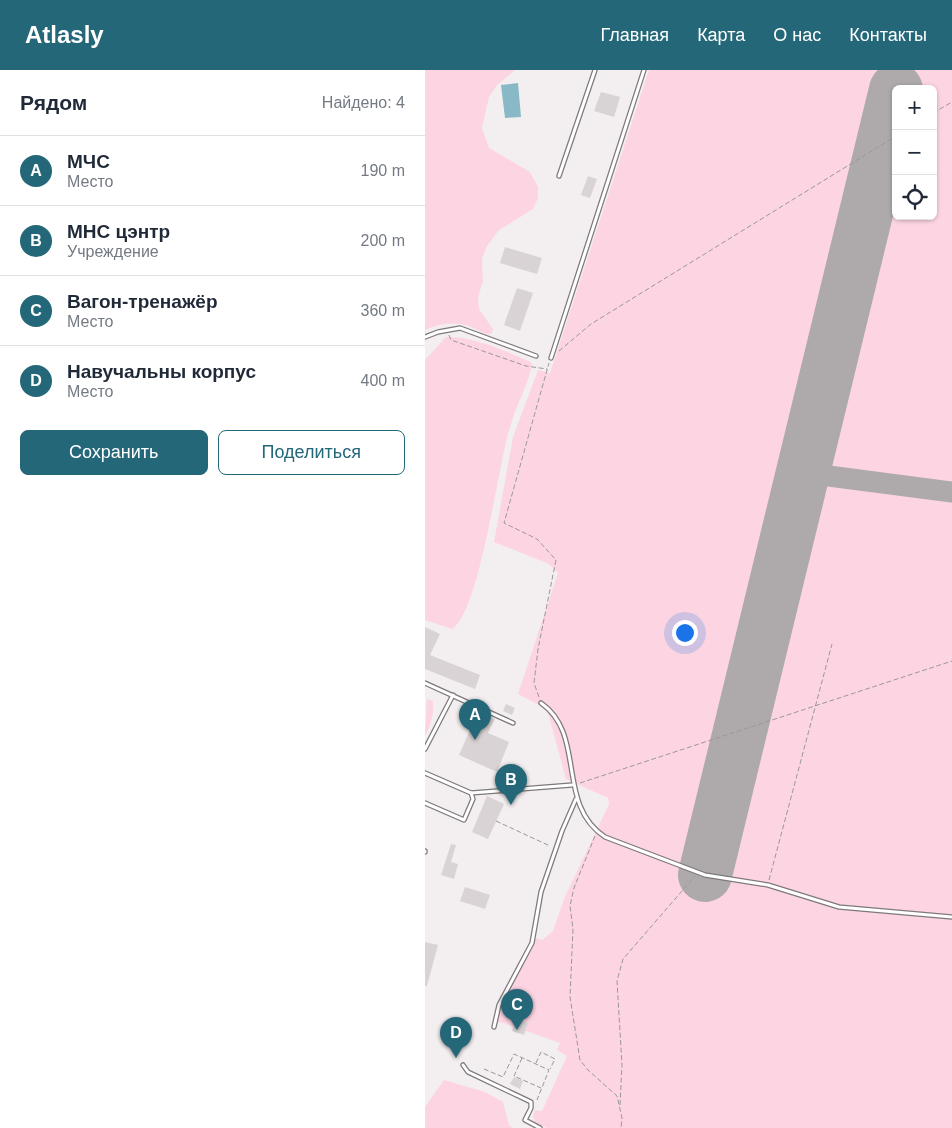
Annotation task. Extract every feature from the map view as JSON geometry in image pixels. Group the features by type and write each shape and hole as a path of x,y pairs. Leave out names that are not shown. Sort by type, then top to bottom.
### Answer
{"lane":[{"path":"559,176 595,70"},
{"path":"551,358 644,70"},
{"path":"425,337 461,328 536,356"},
{"path":"425,683 513,722"},
{"path":"425,749 453,695"},
{"path":"541,703 551,710 559,720 568,752 572,785 576,799 585,817 605,837 720,879 768,885 839,907 952,917"},
{"path":"425,773 471,793 572,785"},
{"path":"425,803 464,820 473,799 471,793"},
{"path":"494,1027 499,1005 532,943 541,892 576,799"},
{"path":"463,1065 468,1072 531,1102 531,1108 525,1120 540,1128"}],"path":[{"path":"937,111 952,102"},
{"path":"541,703 534,683 538,648 555,560 537,540 504,523 551,358 591,324 892,138"},
{"path":"447,330 451,340 526,366 548,370"},
{"path":"768,885 832,644"},
{"path":"572,785 815,704 952,661"},
{"path":"496,821 556,848"},
{"path":"597,831 574,888 570,906 573,929 570,997 580,1060 588,1070 617,1096 621,1106"},
{"path":"621,1128 622,1065 617,981 623,959 698,872"},
{"path":"531,1102 537,1100 555,1059 541,1052 536,1063"},
{"path":"484,1069 503,1077 514,1054 549,1070"},
{"path":"522,1057 514,1076 542,1088"}],"shaded area":[{"path":"425,70 515,70 497,85 489,97 482,128 489,148 530,172 538,187 538,198 533,209 499,230 487,246 482,259 483,281 478,297 479,309 493,329 491,334 485,334 470,326 457,324 438,325 425,330"},
{"path":"649,70 952,70 952,1128 547,1128 535,1123 533,1116 535,1110 542,1111 567,1056 557,1050 560,1043 504,1023 496,1022 510,987 536,938 542,940 553,931 564,899 609,804 608,798 566,779 547,709 518,694 558,573 549,564 494,542 513,437 538,370 550,373"},
{"path":"446,337 457,337 489,345 531,362 532,366 510,427 487,536 471,595 462,617 452,629 425,620 425,360"},
{"path":"427,699 433,701 433,710 425,736"},
{"path":"444,1080 485,1092 503,1102 509,1125 513,1128 425,1128 425,1107"}],"water":[{"path":"518,83 521,117 505,118 501,85"}],"building":[{"path":"601,92 620,97 614,117 594,111"},
{"path":"588,176 597,179 590,198 581,195"},
{"path":"505,247 542,258 537,274 500,263"},
{"path":"517,288 533,293 520,331 504,325"},
{"path":"425,627 440,634 430,655 480,675 475,689 425,669"},
{"path":"506,704 515,708 512,715 503,711"},
{"path":"478,712 495,719 488,733 509,742 497,772 459,755"},
{"path":"487,796 504,804 488,839 472,832"},
{"path":"451,844 456,845 451,862 458,864 454,879 441,875"},
{"path":"465,887 490,895 485,909 460,901"},
{"path":"425,942 438,945 427,986 425,986"},
{"path":"516,1019 528,1023 524,1035 512,1031"},
{"path":"514,1077 523,1081 520,1089 510,1084"}],"taxiway":[{"path":"805,463 821,475 952,492"}],"runway":[{"path":"705,875 892,106"}],"place":[{"name":"МЧС","path":"475,740"},
{"name":"МНС цэнтр","path":"511,805"},
{"name":"Вагон-тренажёр","path":"517,1030"},
{"name":"Навучальны корпус","path":"456,1058"}]}
